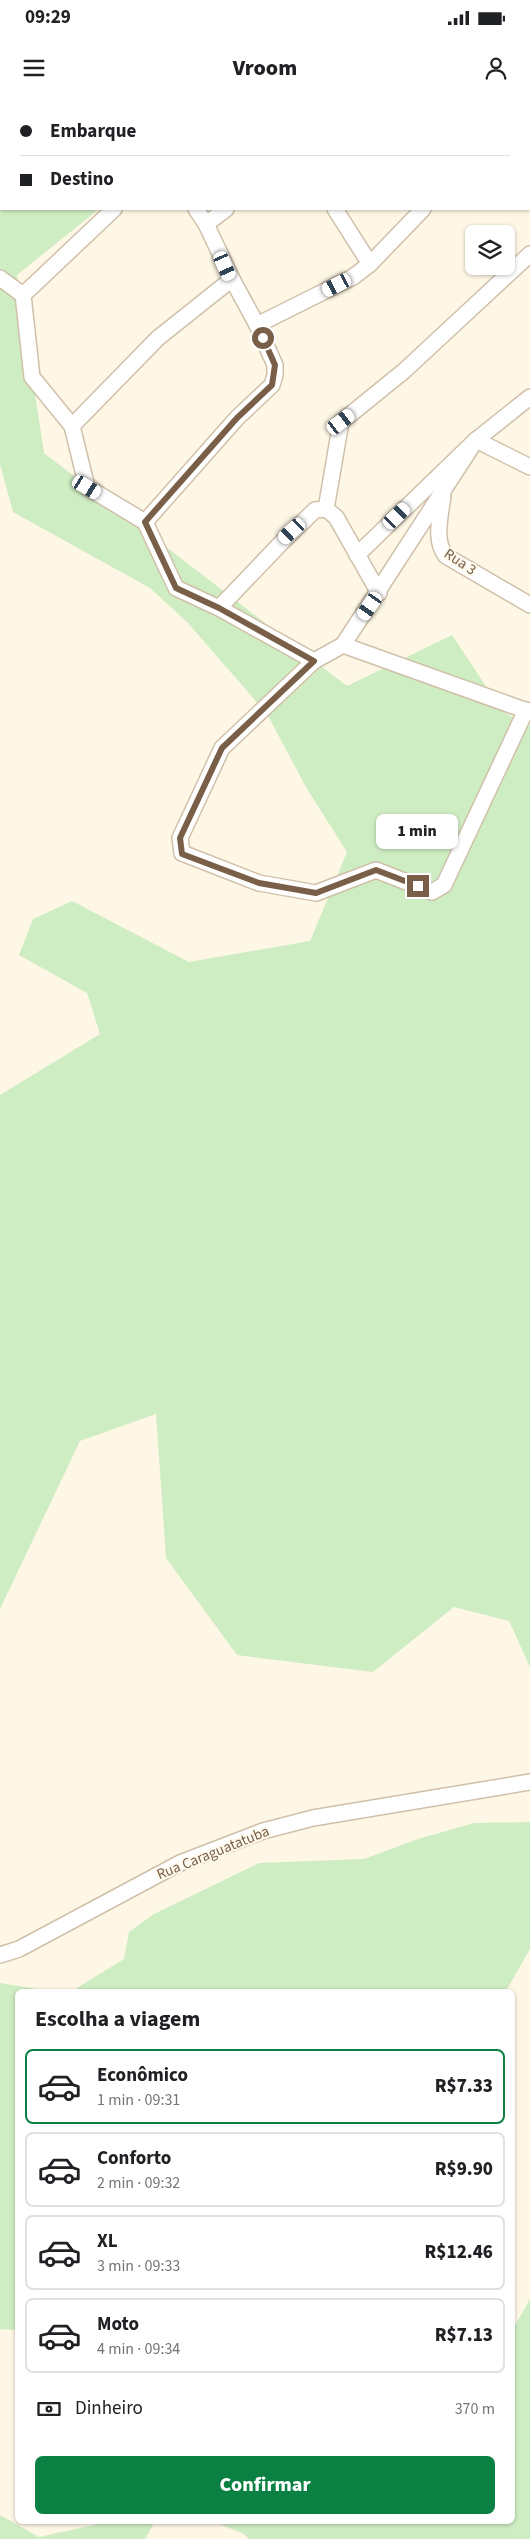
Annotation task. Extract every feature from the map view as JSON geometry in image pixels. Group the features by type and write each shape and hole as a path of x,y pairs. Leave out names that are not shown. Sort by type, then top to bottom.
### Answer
{"street":[{"path":"23,295 113,210"},
{"path":"145,522 237,418 272,385 275,365 206,224 197,210"},
{"path":"206,224 225,210"},
{"path":"335,210 370,264"},
{"path":"257,325 353,278 370,264 422,210"},
{"path":"326,508 341,422 404,371 530,254"},
{"path":"0,278 23,295 32,377 72,426 87,487 145,522 176,588 219,608 314,661"},
{"path":"72,426 158,338 232,280"},
{"path":"357,555 476,440 530,397"},
{"path":"476,440 530,467"},
{"path":"343,645 528,711 444,884 432,892 376,870 316,893 259,883 182,854 180,838 222,748 314,661 343,645 379,593 476,440"},
{"name":"Rua 3","path":"444,491 438,539 440,549 446,556 530,605"},
{"path":"326,508 336,517 379,593"},
{"path":"219,608 314,510 326,508"},
{"name":"Rua Caraguatatuba","path":"0,1955 19,1949 180,1863 263,1831 313,1818 530,1782"}],"green space":[{"path":"0,210 98,210 17,275 44,453 347,686 452,635 503,712 530,726 530,1667 509,1621 454,1607 373,1672 237,1655 166,1558 156,1414 80,1441 0,1609 0,1095 100,1034 87,993 19,955 33,919 72,901 189,962 310,941 347,852 307,789 267,714 187,622 150,588 13,512 0,464"},
{"path":"530,1822 530,1949 507,1989 75,1989 124,1959 129,1932 154,1914 259,1863 364,1859 418,1839 474,1823"},
{"path":"0,1983 37,1989 15,1989 15,2330 0,2329"},
{"path":"530,2299 530,2539 249,2539 244,2534 219,2524 515,2524 515,2325"},
{"path":"0,2515 39,2537 98,2524 153,2524 145,2539 0,2539"}],"route":[{"path":"263,338 275,365 272,385 237,418 188,476 145,522 176,588 219,608 314,661 222,748 180,838 182,854 259,883 316,893 376,870 418,886"}]}
